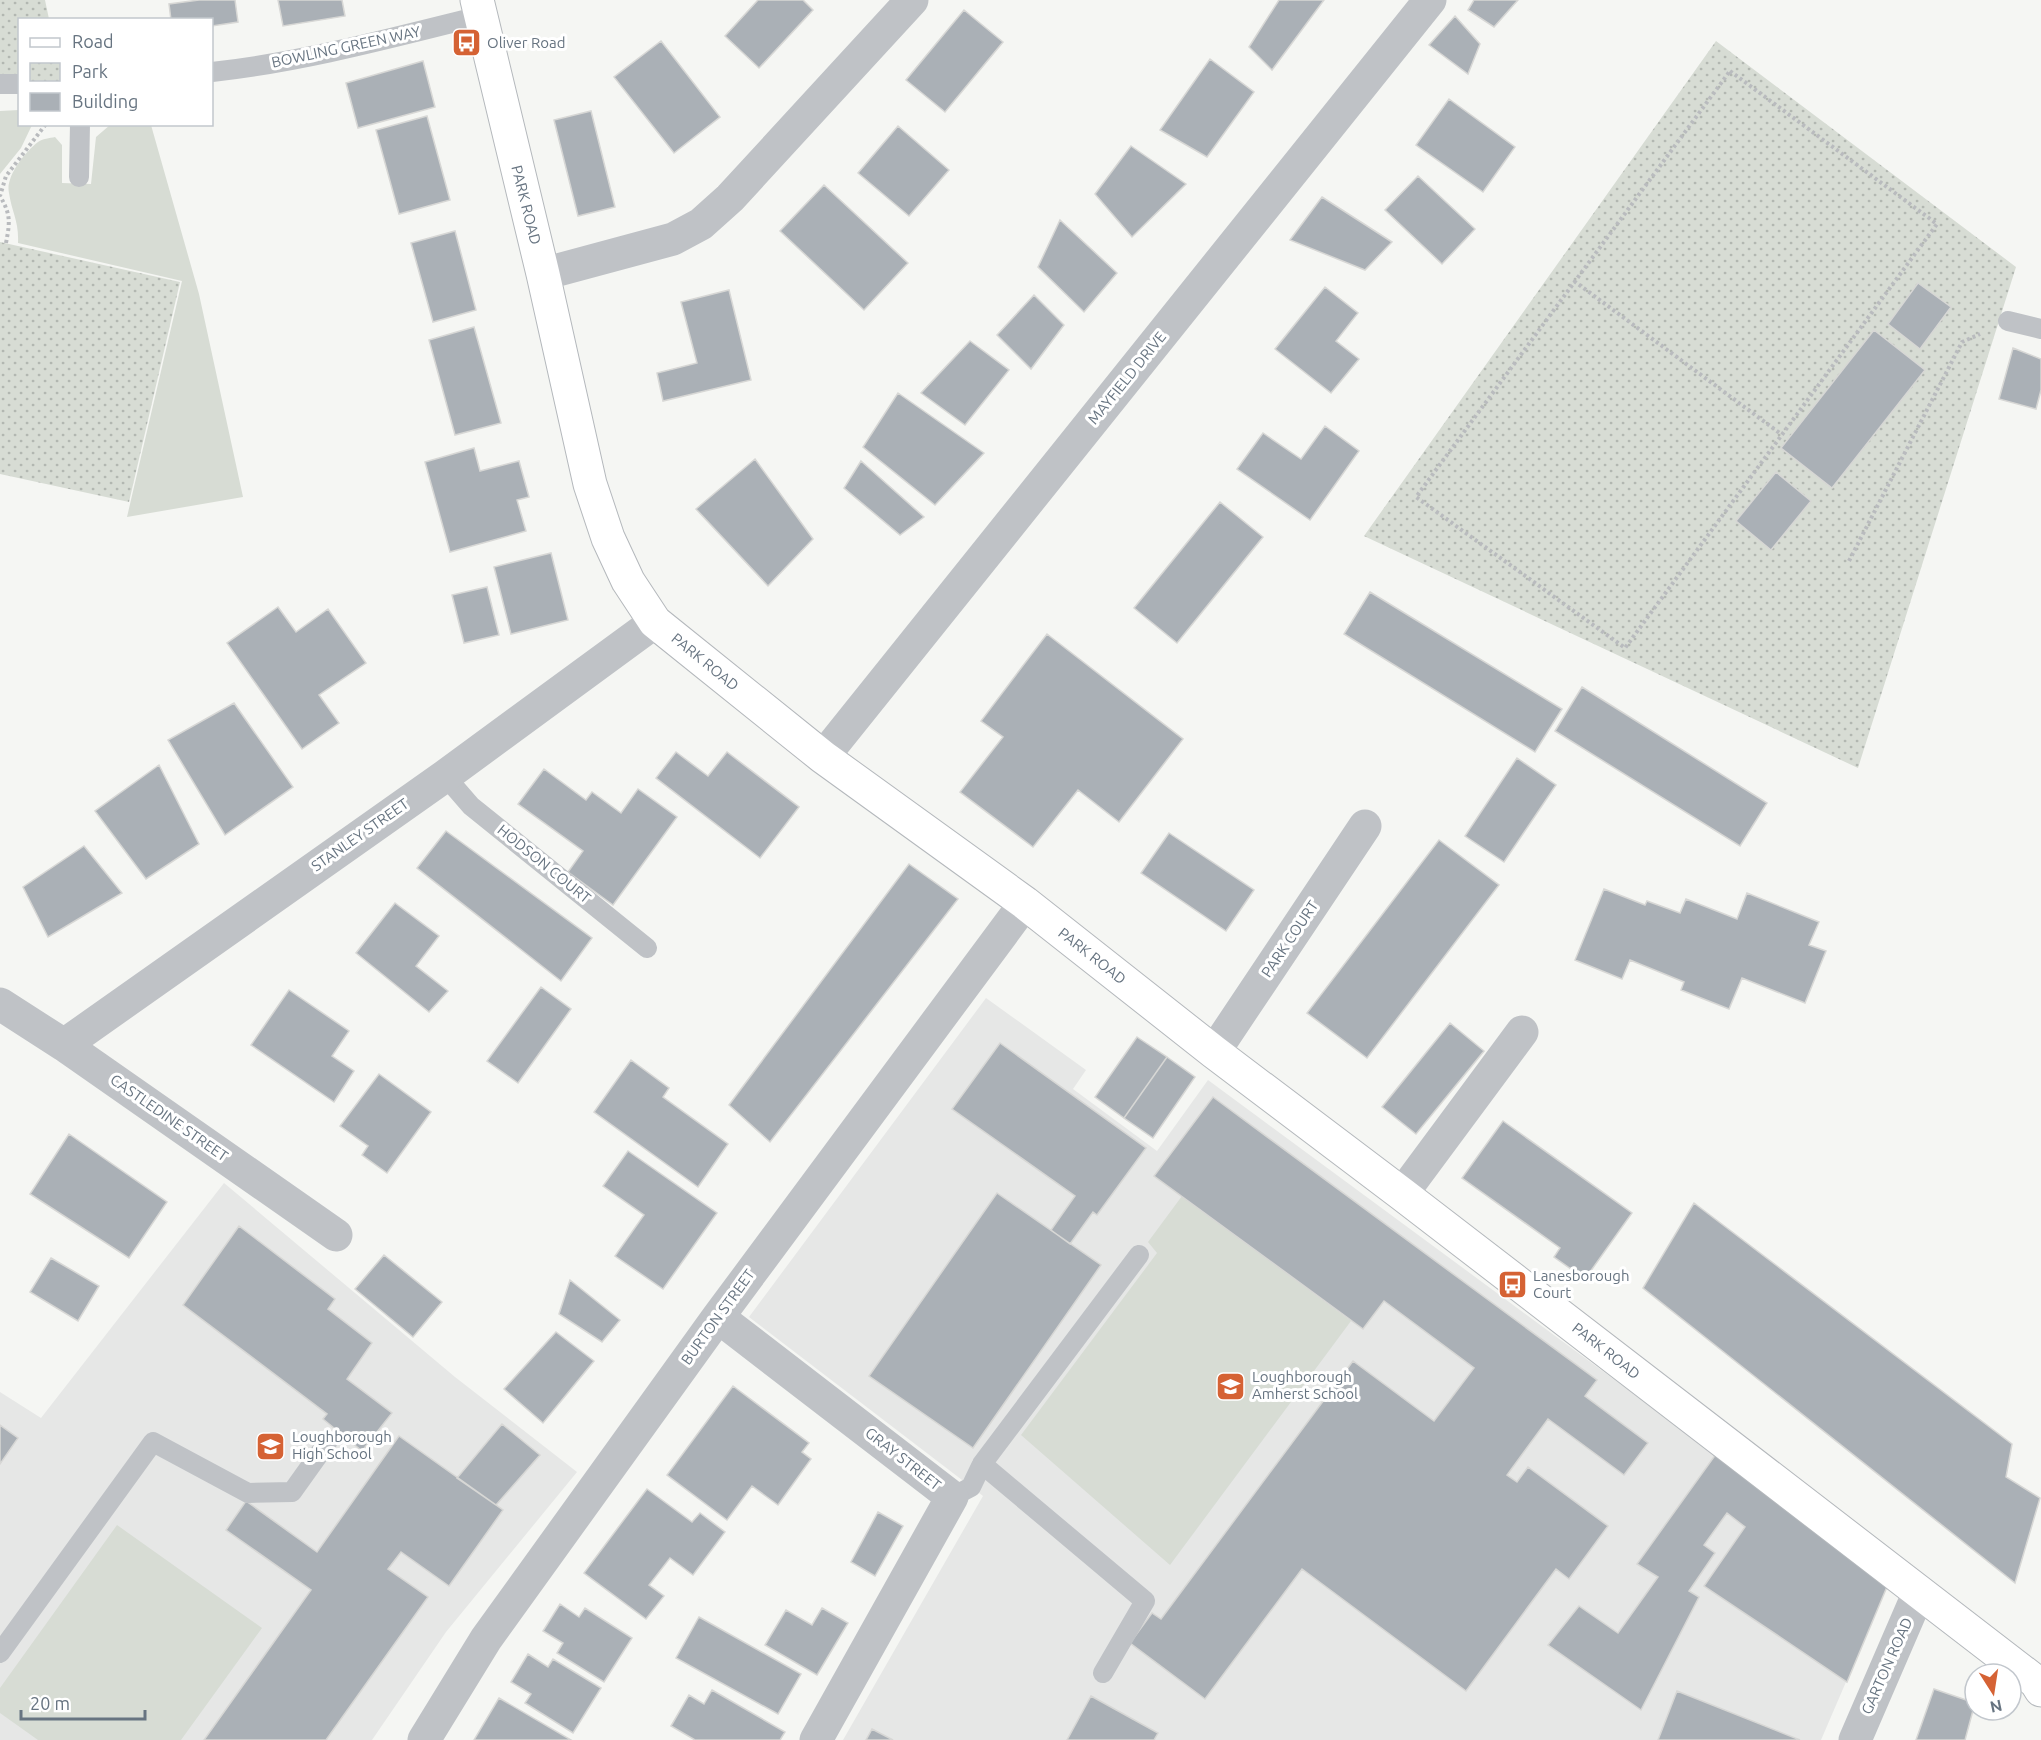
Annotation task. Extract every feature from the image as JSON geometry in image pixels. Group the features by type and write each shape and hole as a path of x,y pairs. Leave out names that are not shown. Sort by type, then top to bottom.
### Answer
{"street":[{"path":"543,274 673,239 701,224 730,198 912,0"},
{"name":"MAYFIELD DRIVE","path":"824,757 1430,0"},
{"name":"PARK ROAD","path":"478,8 543,274 590,484 608,538 622,570 655,622 824,757 1025,903 1214,1052 1919,1592 2039,1680"},
{"name":"STANLEY STREET","path":"64,1045 445,776 655,622"},
{"name":"PARK COURT","path":"1214,1052 1365,826"},
{"name":"BURTON STREET","path":"424,1740 486,1639 718,1317 1025,903"},
{"name":"CASTLEDINE STREET","path":"0,1004 64,1045 336,1235"},
{"path":"1402,1194 1522,1032"},
{"name":"GRAY STREET","path":"718,1317 952,1497 816,1740"},
{"name":"GARTON ROAD","path":"1855,1740 1919,1592"}],"lane":[{"name":"BOWLING GREEN WAY","path":"213,72 252,68 346,49 478,8"},
{"path":"0,84 18,84"},
{"path":"79,177 80,126"},
{"path":"2008,321 2041,329"},
{"name":"HODSON COURT","path":"445,776 471,806 647,948"},
{"path":"952,1497 971,1486 982,1464 1139,1255"},
{"path":"0,1653 153,1442 248,1492 292,1492 327,1443"},
{"path":"982,1464 1145,1601 1102,1673"}],"path":[{"path":"1730,71 1937,224 1624,648 1416,497 1574,281 1730,71"},
{"path":"6,243 10,219 0,196 6,176 44,126"},
{"path":"1574,281 1781,434"},
{"path":"1849,561 1962,342 2008,321"}],"shaded area":[{"name":"Loughborough Amherst School","path":"986,998 1086,1070 1073,1089 1157,1151 1208,1080 1889,1582 1821,1740 843,1740 983,1496 749,1317"},
{"name":"Loughborough High School","path":"224,1183 455,1377 577,1472 446,1632 372,1740 0,1740 0,1392 41,1418"}],"green space":[{"path":"0,0 45,0 49,18 18,18 18,74 0,74"},
{"path":"1716,41 2016,267 1858,768 1364,536"},
{"path":"18,110 18,126 32,126 21,148 0,174 0,111"},
{"path":"109,126 151,126 199,294 243,497 127,517 182,281 18,243 10,200 9,187 13,172 27,152 44,139 55,137 62,145 62,183 91,184 96,137"},
{"path":"0,242 180,282 129,502 0,474"},
{"path":"1182,1196 1351,1321 1170,1565 1021,1435 1157,1253 1148,1242"},
{"path":"117,1525 262,1628 181,1740 38,1740 0,1713 0,1688"}],"building":[{"path":"199,0 235,0 238,22 213,26 213,18 171,18 169,4"},
{"path":"278,0 342,0 345,16 283,26"},
{"path":"758,0 803,0 813,10 759,68 725,36"},
{"path":"1279,0 1324,0 1272,70 1249,47"},
{"path":"1474,0 1518,0 1494,27 1468,10"},
{"path":"964,10 1003,42 945,112 906,80"},
{"path":"1455,16 1480,44 1468,74 1429,45"},
{"path":"661,41 720,117 674,153 614,77"},
{"path":"1210,59 1254,92 1207,157 1160,130"},
{"path":"423,61 435,107 358,128 346,83"},
{"path":"1449,99 1515,147 1483,192 1416,145"},
{"path":"591,111 615,207 578,216 554,120"},
{"path":"427,116 450,200 399,214 376,130"},
{"path":"898,126 949,170 909,216 858,173"},
{"path":"1131,146 1186,184 1132,237 1095,194"},
{"path":"1418,176 1475,229 1442,264 1385,210"},
{"path":"824,185 908,263 864,310 780,231"},
{"path":"1322,197 1392,242 1365,270 1290,240"},
{"path":"1060,220 1117,273 1084,312 1038,267"},
{"path":"455,231 476,310 433,322 411,243"},
{"path":"1918,283 1951,307 1920,349 1888,324"},
{"path":"1325,287 1358,313 1336,341 1359,359 1331,393 1275,349"},
{"path":"729,290 751,380 663,401 657,373 697,363 681,302"},
{"path":"1034,295 1064,325 1031,369 997,335"},
{"path":"474,327 501,423 455,435 429,340"},
{"path":"1874,330 1925,370 1832,488 1781,448"},
{"path":"970,341 1009,370 965,425 921,393"},
{"path":"2013,348 2041,359 2041,390 2036,409 1999,399"},
{"path":"898,393 984,453 935,505 863,447"},
{"path":"1325,426 1359,451 1310,520 1237,469 1263,433 1301,459"},
{"path":"474,448 480,471 519,461 529,497 517,500 526,531 450,552 425,462"},
{"path":"755,459 813,539 768,586 696,509"},
{"path":"861,461 924,517 900,535 844,488"},
{"path":"1776,472 1811,501 1771,550 1736,521"},
{"path":"1220,502 1263,537 1177,643 1134,608"},
{"path":"551,553 568,620 511,634 494,567"},
{"path":"487,587 499,635 464,643 452,595"},
{"path":"1370,592 1562,709 1535,752 1344,634"},
{"path":"278,607 296,632 328,609 366,663 319,695 339,723 302,749 227,643"},
{"path":"1047,634 1183,739 1119,822 1078,790 1033,847 960,792 1003,737 981,721"},
{"path":"1582,687 1767,803 1740,846 1555,731"},
{"path":"234,703 293,787 225,835 168,740"},
{"path":"676,752 708,776 727,752 799,807 760,858 656,778"},
{"path":"1517,758 1556,785 1504,862 1465,836"},
{"path":"159,765 199,844 146,879 95,811"},
{"path":"544,769 586,800 592,792 621,813 638,789 677,817 613,905 568,872 583,851 518,804"},
{"path":"446,831 592,938 561,981 417,868"},
{"path":"1169,833 1254,890 1226,931 1141,873"},
{"path":"1439,840 1499,885 1367,1058 1307,1013"},
{"path":"84,846 122,893 48,937 23,887"},
{"path":"909,864 958,899 770,1142 729,1105"},
{"path":"1604,889 1645,905 1647,901 1680,913 1686,899 1737,919 1747,893 1819,922 1809,945 1826,951 1805,1003 1742,978 1729,1009 1681,990 1684,982 1630,960 1622,979 1575,960"},
{"path":"395,903 439,936 416,966 448,991 429,1012 356,953"},
{"path":"541,987 571,1009 518,1083 487,1061"},
{"path":"289,990 349,1031 332,1056 354,1071 334,1102 251,1045"},
{"path":"1450,1023 1484,1051 1416,1134 1382,1107"},
{"path":"1137,1037 1167,1057 1124,1118 1095,1097"},
{"path":"1000,1043 1146,1148 1097,1215 1093,1212 1070,1244 1051,1230 1075,1196 952,1109"},
{"path":"1167,1057 1195,1077 1153,1138 1124,1118"},
{"path":"631,1060 669,1088 663,1097 728,1144 698,1187 594,1112"},
{"path":"379,1074 431,1112 387,1173 362,1155 368,1146 340,1126"},
{"path":"1213,1097 1597,1380 1585,1396 1648,1443 1624,1475 1548,1419 1507,1475 1517,1482 1528,1467 1608,1526 1569,1579 1556,1569 1466,1691 1302,1569 1205,1699 1130,1643 1152,1613 1161,1619 1353,1361 1434,1421 1474,1368 1384,1301 1363,1329 1154,1176"},
{"path":"1503,1121 1632,1213 1585,1279 1554,1257 1560,1248 1462,1178"},
{"path":"69,1134 167,1202 129,1258 30,1194"},
{"path":"628,1151 717,1213 663,1289 615,1256 644,1215 603,1186"},
{"path":"997,1193 1101,1265 973,1448 869,1376"},
{"path":"1694,1203 2012,1444 2006,1477 2040,1498 2015,1583 1643,1288"},
{"path":"239,1226 335,1299 328,1309 372,1343 347,1379 392,1413 362,1451 323,1419 327,1414 183,1305"},
{"path":"384,1255 442,1302 413,1337 355,1289"},
{"path":"51,1258 99,1286 78,1321 30,1292"},
{"path":"570,1280 620,1320 602,1342 559,1314"},
{"path":"556,1332 594,1361 543,1423 504,1389"},
{"path":"733,1386 809,1443 802,1452 811,1459 778,1505 752,1486 727,1520 667,1475"},
{"path":"502,1424 540,1455 496,1505 457,1478"},
{"path":"0,1425 18,1438 0,1464"},
{"path":"399,1436 503,1510 449,1586 401,1552 388,1569 428,1597 326,1740 204,1740 311,1590 226,1530 246,1501 317,1552"},
{"path":"1716,1454 1889,1582 1847,1682 1704,1586 1745,1527 1727,1513 1704,1545 1715,1553 1689,1591 1699,1597 1641,1710 1548,1645 1579,1606 1618,1633 1658,1577 1637,1564"},
{"path":"647,1489 692,1522 700,1513 725,1532 693,1575 670,1558 649,1585 664,1596 646,1619 584,1573"},
{"path":"878,1512 903,1526 875,1576 851,1562"},
{"path":"560,1604 579,1617 585,1608 632,1638 604,1682 557,1653 563,1643 543,1631"},
{"path":"822,1608 848,1623 817,1675 765,1645 786,1610 812,1625"},
{"path":"699,1617 801,1674 778,1714 676,1658"},
{"path":"528,1654 548,1667 553,1659 601,1688 573,1733 525,1703 531,1694 511,1682"},
{"path":"1934,1689 1963,1699 1963,1722 1970,1722 1965,1740 1916,1740"},
{"path":"712,1690 785,1732 780,1740 695,1740 671,1726 689,1695 704,1704"},
{"path":"1677,1691 1800,1740 1658,1740"},
{"path":"1091,1696 1158,1733 1154,1740 1067,1740"},
{"path":"499,1698 571,1740 474,1740"},
{"path":"872,1729 893,1740 866,1740"}],"place":[{"name":"Oliver Road","path":"466,43"},
{"name":"Lanesborough Court","path":"1512,1285"},
{"name":"Loughborough Amherst School","path":"1231,1386"},
{"name":"Loughborough High School","path":"271,1446"}]}
